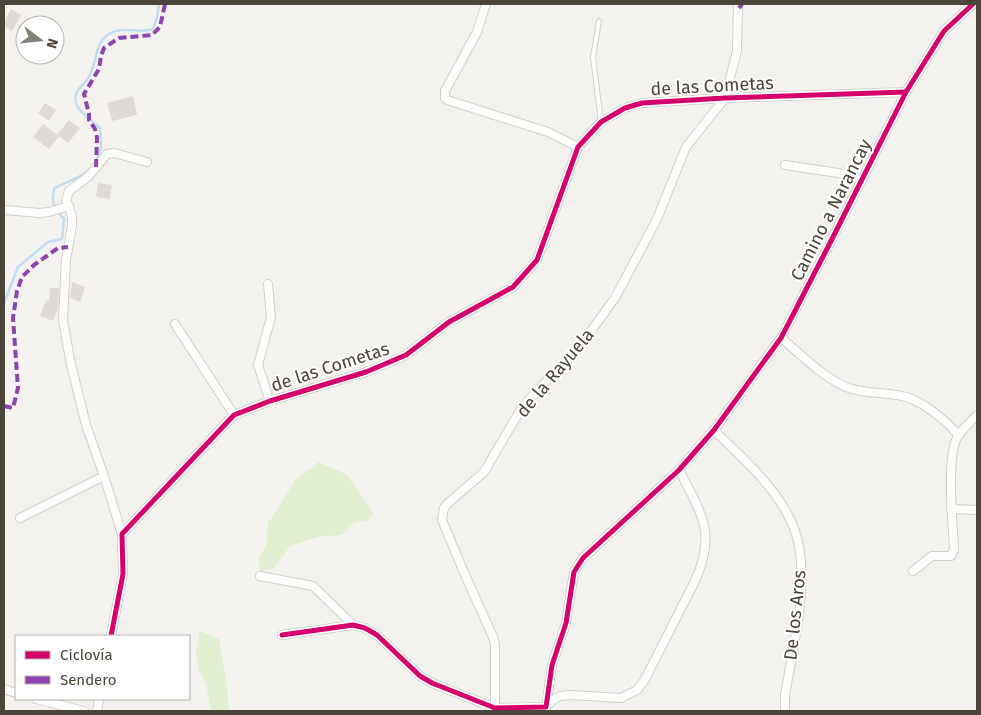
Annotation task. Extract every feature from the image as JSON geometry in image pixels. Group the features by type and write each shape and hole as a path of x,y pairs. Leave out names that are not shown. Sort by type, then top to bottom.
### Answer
{"street":[{"path":"486,4 477,32 444,91 446,100 548,132 578,147"},
{"name":"Camino a Narancay","path":"546,709 552,666 566,622 574,572 583,558 679,470 714,430 781,338 906,92 944,31 973,4"},
{"name":"de la Rayuela","path":"495,708 495,644 442,520 444,508 484,472 521,409 534,393 578,349 615,298 657,220 686,147 725,98 737,51 738,6"},
{"name":"de las Cometas","path":"122,534 234,415 270,401 366,372 406,355 449,322 513,287 537,260 578,147 601,122 625,108 642,104 725,98 906,92"},
{"path":"112,635 123,574 122,534 86,425 70,360 63,320 66,260 72,226 69,206 66,201 69,191 89,176 107,154 114,153 147,162"},
{"path":"786,165 863,179"},
{"path":"4,210 49,212 69,206"},
{"path":"268,284 271,317 258,365 270,401"},
{"path":"176,324 234,415"},
{"path":"781,338 817,368 848,388 912,398 951,426 958,435"},
{"path":"913,571 932,556 950,556 953,554 951,509 952,455 958,435 977,415"},
{"name":"De los Aros","path":"714,430 755,471 780,502 791,520 797,537 802,575 800,604 785,696 785,711"},
{"path":"282,636 354,625 365,628 377,635 420,676 432,683 495,708 546,709 560,696 621,698 637,690 644,681 695,581 706,550 706,533 702,514 679,470"},
{"path":"20,518 104,476"},
{"path":"951,509 977,510"},
{"path":"260,576 313,586 354,625"},
{"path":"40,700 84,711"}],"lane":[{"path":"599,21 593,57 601,122"}],"green space":[{"path":"319,462 347,475 369,506 373,515 368,520 354,523 341,535 318,537 290,546 274,568 261,571 258,558 266,547 268,523 296,479"},
{"path":"200,631 219,639 229,711 211,711 206,684 199,670 196,653"}],"building":[{"path":"11,9 21,15 15,15 15,26 12,31 4,26 4,22"},
{"path":"133,96 137,115 112,121 107,103"},
{"path":"45,103 56,110 49,121 38,113"},
{"path":"69,120 80,128 68,143 59,136 49,149 33,137 43,124 57,135"},
{"path":"98,183 112,185 110,199 96,197"},
{"path":"72,282 85,287 80,302 70,298"},
{"path":"50,288 59,288 58,309 53,321 40,316 46,300 49,301"}],"waterway":[{"path":"96,162 101,148 100,128 77,106 75,99 77,93 87,80 93,68 98,48 105,37 121,30 142,31 153,29 159,4"},
{"path":"4,303 18,267 48,242 62,239 64,219 54,206 54,189 89,170"}],"marked path":[{"path":"96,167 97,138 95,129 89,120 84,94 99,69 104,48 119,38 152,35 160,27 165,4"},
{"path":"739,8 742,4"},
{"path":"4,406 13,408 18,388 13,318 17,291 22,277 34,265 58,248 68,247"}],"cycle path":[{"path":"282,635 353,625 365,628 377,635 420,676 432,683 495,708 546,707 552,665 566,623 574,572 583,558 679,470 714,430 781,338 906,92 944,31 973,4"},
{"path":"111,635 123,574 122,534 234,415 270,401 366,372 406,355 449,322 513,287 537,260 578,147 601,122 625,108 642,103 725,98 906,92"}]}
